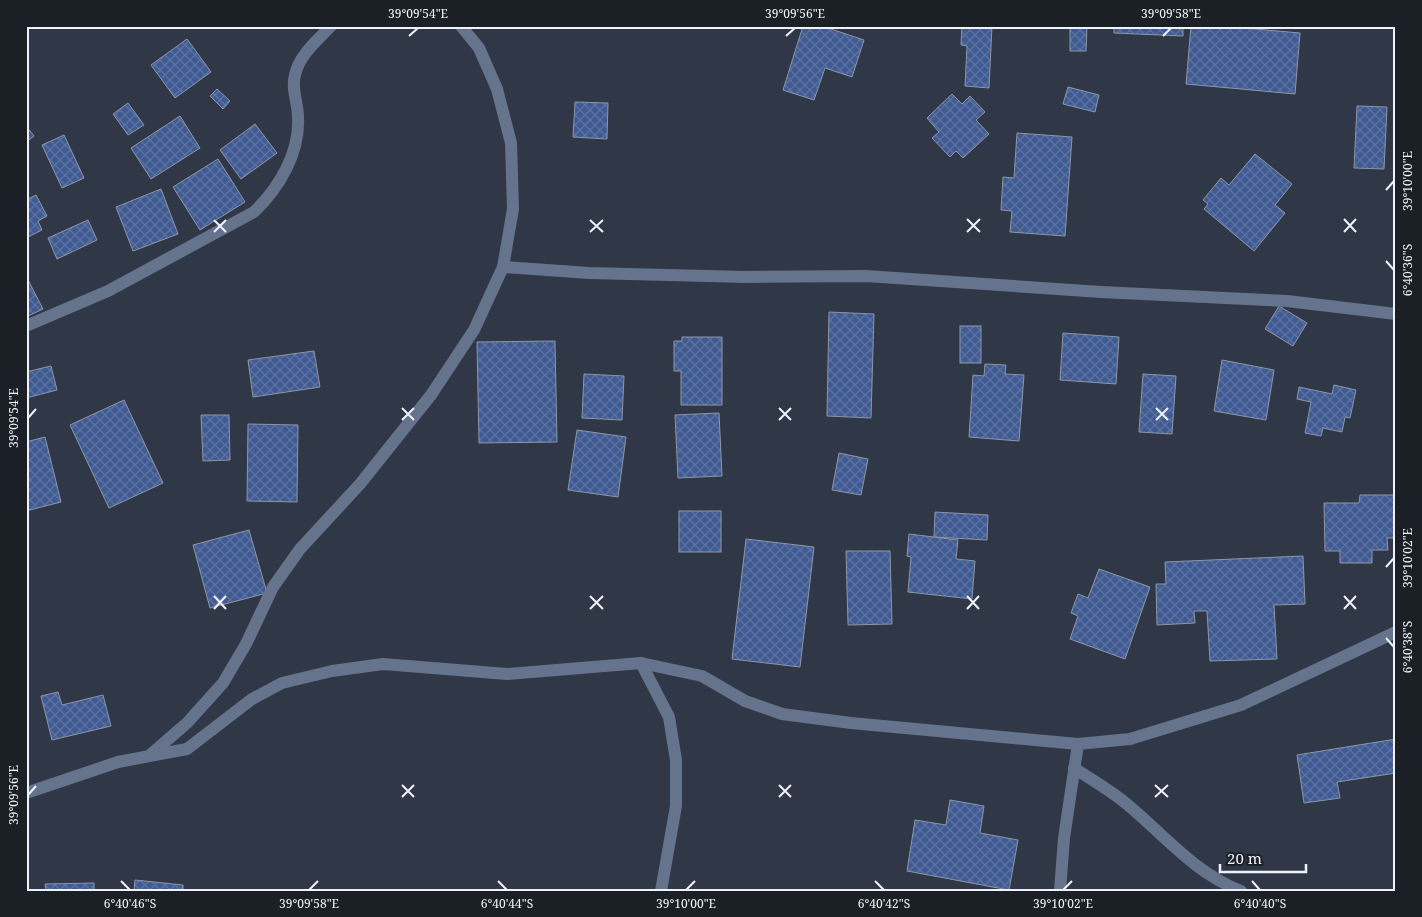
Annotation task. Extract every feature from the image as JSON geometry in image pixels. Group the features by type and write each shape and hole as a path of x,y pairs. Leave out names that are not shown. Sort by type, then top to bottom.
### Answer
{"street":[{"path":"26,326 108,291 254,212 272,194 285,170 296,142 298,117 294,75 304,55 331,26"},
{"path":"148,757 186,723 223,683 246,644 273,588 300,549 360,484 432,395 474,330 503,267 513,209 512,143 497,89 479,48 461,26"},
{"path":"503,267 589,273 746,278 866,276 1100,292 1287,302 1396,314"},
{"path":"26,793 118,762 187,749 216,729 252,699 282,683 332,670 383,664 507,674 603,664 641,663 702,676 745,701 782,714 851,723 1078,744 1130,739 1241,705 1396,632"},
{"path":"641,663 670,717 676,760 676,806 661,891"},
{"path":"1060,891 1064,838 1078,744"},
{"path":"1074,768 1127,804 1204,872 1223,884 1241,891"}],"building":[{"path":"803,26 822,26 864,40 852,77 825,68 814,100 783,90"},
{"path":"962,26 992,26 989,88 965,86 967,46 961,45"},
{"path":"1070,26 1087,26 1086,51 1070,51"},
{"path":"1114,26 1183,26 1183,36 1114,33"},
{"path":"1191,26 1221,26 1300,33 1295,94 1186,84"},
{"path":"187,39 211,72 175,98 151,65"},
{"path":"1068,87 1099,95 1095,112 1063,104"},
{"path":"217,89 230,101 223,109 210,96"},
{"path":"952,94 962,104 970,96 985,112 976,120 989,134 963,158 956,151 950,157 932,138 939,132 927,118"},
{"path":"575,102 608,103 607,139 573,137"},
{"path":"128,103 144,125 128,135 113,114"},
{"path":"1357,106 1387,107 1384,169 1354,168"},
{"path":"180,116 200,148 151,179 131,148"},
{"path":"255,124 277,153 241,179 220,150"},
{"path":"26,126 34,136 26,142"},
{"path":"1017,133 1072,137 1065,236 1010,232 1012,211 1001,210 1003,177 1014,178"},
{"path":"64,135 84,178 62,188 42,145"},
{"path":"1255,154 1292,184 1275,205 1285,213 1254,251 1204,209 1208,204 1203,200 1221,178 1229,185"},
{"path":"218,159 245,202 200,230 173,187"},
{"path":"161,189 178,234 133,251 116,207"},
{"path":"36,195 47,216 38,221 42,230 26,238 26,200"},
{"path":"88,220 97,240 57,259 48,238"},
{"path":"26,276 43,309 26,317"},
{"path":"1279,306 1307,323 1293,346 1265,329"},
{"path":"829,312 874,314 871,418 827,416"},
{"path":"960,326 981,326 981,363 960,363"},
{"path":"1063,333 1119,337 1116,384 1060,380"},
{"path":"682,337 722,337 722,405 681,405 681,371 674,371 674,341 682,341"},
{"path":"555,341 557,442 479,443 477,342"},
{"path":"314,351 320,387 253,397 248,360"},
{"path":"1222,360 1274,370 1266,420 1214,411"},
{"path":"985,364 1006,365 1005,374 1024,375 1019,441 969,437 973,375 984,376"},
{"path":"51,366 57,390 26,398 26,372"},
{"path":"584,374 624,376 622,420 582,418"},
{"path":"1143,374 1176,376 1172,434 1139,432"},
{"path":"1334,385 1356,390 1350,418 1345,417 1342,432 1323,428 1321,436 1305,433 1311,402 1297,399 1299,387 1332,394"},
{"path":"124,400 163,483 109,508 70,425"},
{"path":"719,413 722,476 678,478 675,415"},
{"path":"201,415 229,415 230,460 203,461"},
{"path":"248,424 298,425 297,502 247,501"},
{"path":"577,430 626,437 618,497 568,490"},
{"path":"45,437 61,502 26,511 26,442"},
{"path":"839,453 868,459 861,495 832,490"},
{"path":"1360,495 1396,495 1396,538 1387,538 1388,550 1372,550 1372,563 1340,563 1340,551 1325,551 1324,503 1359,503"},
{"path":"679,511 721,511 721,552 679,552"},
{"path":"935,512 988,515 987,540 934,537"},
{"path":"249,530 267,593 210,608 193,545"},
{"path":"909,534 958,540 956,559 975,561 972,599 908,592 911,557 907,556"},
{"path":"746,539 814,547 800,667 732,659"},
{"path":"846,551 890,551 892,624 848,625"},
{"path":"1303,556 1305,604 1274,605 1277,659 1210,661 1207,611 1194,611 1195,623 1157,625 1156,584 1166,584 1165,562"},
{"path":"1099,569 1150,587 1125,659 1070,639 1078,616 1071,613 1078,594 1088,598"},
{"path":"58,692 62,705 103,695 111,726 52,740 41,696"},
{"path":"1396,739 1396,773 1337,782 1340,798 1304,803 1297,755"},
{"path":"950,800 984,806 980,833 1018,840 1009,890 907,871 915,820 946,825"},
{"path":"135,880 183,885 183,891 134,891"},
{"path":"94,883 94,891 46,891 45,884"}]}
